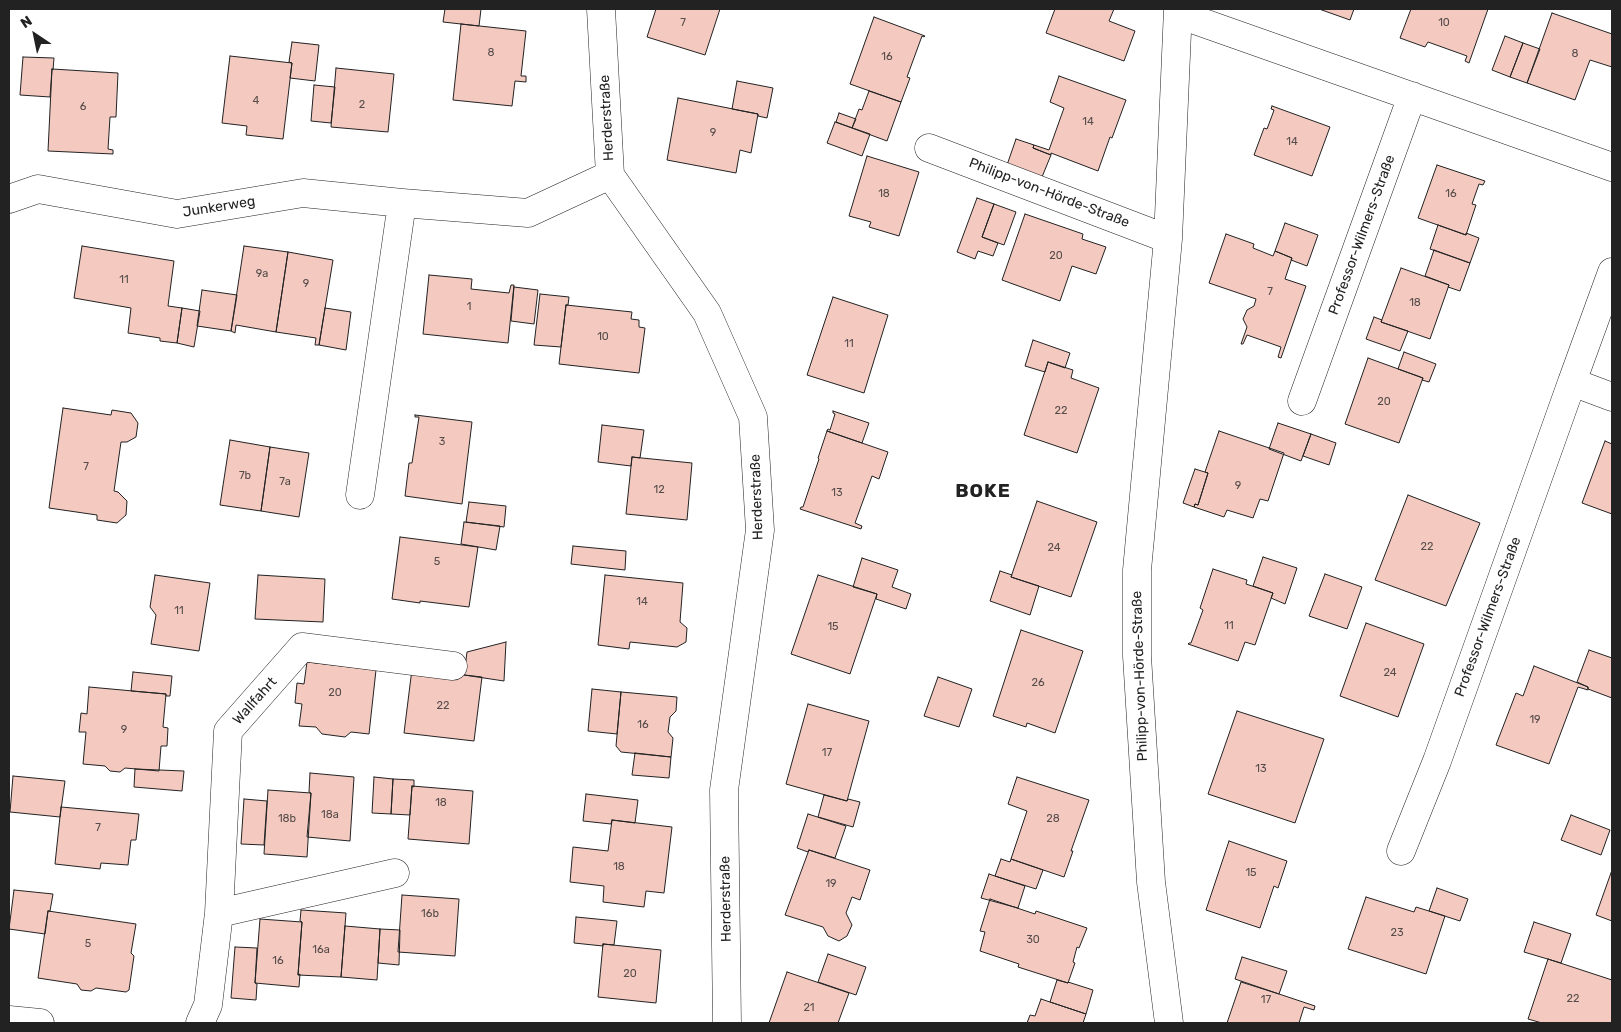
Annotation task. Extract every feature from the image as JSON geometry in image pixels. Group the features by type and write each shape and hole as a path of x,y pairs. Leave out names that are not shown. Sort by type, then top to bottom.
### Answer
{"street":[{"name":"Herderstraße","path":"601,9 610,175 706,313 753,416 760,530 724,790 727,1023"},
{"path":"1178,12 1612,167"},
{"name":"Philipp-von-Hörde-Straße","path":"1169,1023 1150,882 1137,656 1137,570 1168,239 1178,12"},
{"name":"Professor-Wilmers-Straße","path":"1302,401 1412,96"},
{"name":"Philipp-von-Hörde-Straße","path":"929,148 1168,239"},
{"name":"Junkerweg","path":"9,199 38,189 178,214 302,193 402,204 528,213 610,175"},
{"path":"360,495 402,204"},
{"name":"Professor-Wilmers-Straße","path":"1401,851 1437,761 1612,272"},
{"path":"1572,382 1612,397"},
{"name":"Wallfahrt","path":"200,1023 208,1005 219,913 228,731 302,647 453,666"},
{"path":"219,913 395,873"},
{"path":"9,1020 40,1023"}],"building":[{"path":"445,9 481,9 479,26 443,22"},
{"path":"656,9 720,9 705,55 647,37"},
{"path":"1055,9 1114,9 1109,21 1135,31 1124,61 1046,33"},
{"path":"1319,9 1354,9 1350,20"},
{"path":"1411,9 1488,9 1469,63 1465,61 1467,56 1428,42 1425,47 1400,38"},
{"path":"1552,13 1612,34 1612,67 1590,60 1575,100 1527,83"},
{"path":"874,17 925,36 922,36 907,77 910,78 901,102 850,84"},
{"path":"461,24 526,31 521,76 526,76 526,82 515,81 512,106 453,100"},
{"path":"1505,36 1523,43 1510,77 1492,70"},
{"path":"292,42 319,45 315,81 290,78 292,63 289,62"},
{"path":"1523,43 1540,49 1527,83 1510,77"},
{"path":"230,56 292,63 283,139 246,135 247,126 222,123"},
{"path":"23,57 54,58 50,97 20,95"},
{"path":"336,68 394,74 388,132 331,127"},
{"path":"52,69 118,73 116,117 110,117 108,149 113,150 113,154 48,151"},
{"path":"1059,76 1126,100 1098,171 1033,148 1034,145 1049,150 1064,108 1050,102"},
{"path":"737,81 773,88 767,118 758,116 758,114 732,109"},
{"path":"314,85 335,87 331,123 311,121"},
{"path":"869,91 901,102 887,141 852,128 859,109 862,110"},
{"path":"678,98 758,114 751,153 740,150 736,173 667,160"},
{"path":"1272,106 1330,127 1312,176 1254,155 1264,128 1267,129 1273,113"},
{"path":"839,113 856,119 852,128 836,122"},
{"path":"835,122 870,134 862,156 827,143"},
{"path":"1016,139 1034,145 1033,148 1051,155 1042,177 1007,165"},
{"path":"867,156 919,172 899,236 869,227 871,222 849,216"},
{"path":"1437,165 1485,181 1483,185 1479,184 1472,204 1476,205 1466,235 1418,218"},
{"path":"977,198 994,204 982,237 998,243 993,256 978,251 975,259 957,252"},
{"path":"994,204 1016,212 1004,245 982,237"},
{"path":"1025,214 1083,234 1082,239 1106,247 1096,274 1072,266 1060,301 1002,280"},
{"path":"1285,223 1318,235 1307,266 1275,251"},
{"path":"1438,225 1479,238 1470,263 1430,249"},
{"path":"1226,234 1254,244 1253,248 1273,256 1275,251 1292,258 1285,279 1306,286 1281,358 1278,357 1281,347 1247,335 1243,344 1241,344 1247,327 1243,319 1247,310 1254,306 1256,299 1209,283"},
{"path":"82,246 174,261 168,306 182,308 177,343 128,333 131,308 74,298"},
{"path":"244,246 288,252 276,332 236,325 235,333 231,331"},
{"path":"1434,250 1470,263 1460,291 1425,276"},
{"path":"288,252 333,260 319,345 315,345 316,338 276,332"},
{"path":"1401,268 1449,285 1430,339 1381,322"},
{"path":"429,275 472,279 471,289 509,293 511,285 514,285 508,343 423,334"},
{"path":"514,287 538,290 534,324 511,321"},
{"path":"202,290 237,295 231,331 197,326"},
{"path":"540,294 569,297 568,305 566,305 561,347 534,345"},
{"path":"833,297 888,315 864,393 807,375"},
{"path":"566,305 632,312 631,319 639,320 639,327 645,328 639,373 559,364"},
{"path":"182,308 200,311 194,347 177,343"},
{"path":"325,308 351,312 346,350 319,345"},
{"path":"1374,317 1382,320 1381,322 1408,331 1400,351 1366,339"},
{"path":"1033,340 1070,353 1065,368 1048,362 1045,372 1025,366"},
{"path":"1404,352 1436,364 1429,382 1398,369"},
{"path":"1368,358 1423,378 1399,443 1345,424"},
{"path":"1048,362 1073,370 1071,378 1099,388 1077,453 1024,435"},
{"path":"63,408 111,415 112,410 131,413 138,423 136,437 127,442 121,442 114,491 118,492 127,501 126,515 117,523 97,520 97,515 49,508"},
{"path":"833,411 869,423 862,443 827,431 828,429 830,430 835,414"},
{"path":"415,415 472,422 462,504 405,496 409,463 412,463 419,417 415,417"},
{"path":"1278,423 1311,434 1301,461 1269,449"},
{"path":"602,425 644,430 640,458 632,457 631,466 598,462"},
{"path":"827,431 888,452 879,479 872,476 855,523 862,526 861,529 800,509 803,507"},
{"path":"1219,431 1284,453 1268,501 1260,499 1253,518 1227,510 1224,517 1194,507 1195,504 1198,505 1208,473 1205,472"},
{"path":"1311,434 1336,443 1329,465 1303,456"},
{"path":"230,440 270,447 261,511 220,505"},
{"path":"1605,441 1612,444 1612,514 1582,503"},
{"path":"270,447 309,453 299,517 261,511"},
{"path":"632,457 692,463 687,520 626,514"},
{"path":"1195,469 1208,473 1198,505 1195,504 1194,507 1183,503"},
{"path":"1408,495 1480,523 1446,606 1375,580"},
{"path":"1037,501 1097,522 1071,597 1011,577"},
{"path":"469,502 506,506 504,527 466,522"},
{"path":"464,522 500,526 496,550 461,544"},
{"path":"400,537 478,547 469,607 392,599"},
{"path":"573,546 626,551 625,570 571,564"},
{"path":"1263,557 1297,568 1285,604 1271,598 1273,593 1253,586"},
{"path":"862,558 898,570 892,587 911,594 906,609 876,599 877,594 853,587"},
{"path":"1213,569 1247,580 1246,584 1273,593 1255,645 1245,642 1238,661 1188,644 1191,643 1203,610 1200,608"},
{"path":"1000,571 1012,575 1011,577 1039,586 1030,615 990,601"},
{"path":"1325,574 1362,587 1347,629 1309,616"},
{"path":"155,575 210,583 199,651 151,644 156,615 150,607"},
{"path":"258,575 325,579 323,622 255,619"},
{"path":"605,575 683,583 680,622 687,628 686,642 677,647 630,642 629,649 598,645"},
{"path":"818,575 877,594 850,674 791,654"},
{"path":"1366,623 1424,644 1398,717 1340,696"},
{"path":"1021,630 1083,651 1055,733 1027,723 1026,727 993,716"},
{"path":"506,642 504,681 464,675 467,652"},
{"path":"1589,650 1612,658 1612,698 1588,689 1588,687 1577,682"},
{"path":"307,662 376,670 369,734 351,732 345,737 322,734 316,727 299,726 302,704 295,703 297,683 304,684"},
{"path":"1534,666 1588,687 1588,690 1578,687 1549,764 1496,745 1516,693 1523,696"},
{"path":"412,669 482,677 474,741 404,733"},
{"path":"133,672 172,676 170,696 131,691"},
{"path":"938,677 972,689 959,727 924,716"},
{"path":"89,687 166,694 163,727 168,728 167,746 161,746 159,771 125,768 120,772 110,771 105,766 83,764 86,732 79,732 81,713 87,714"},
{"path":"592,689 621,692 617,734 588,731"},
{"path":"621,692 677,697 676,711 670,717 668,732 673,738 671,757 621,752 616,746"},
{"path":"808,704 869,721 847,801 786,784"},
{"path":"1237,711 1324,739 1295,823 1208,794"},
{"path":"635,753 671,757 669,778 632,775"},
{"path":"135,769 184,771 182,791 134,787"},
{"path":"310,773 354,777 350,841 307,837 311,793 309,792"},
{"path":"13,776 65,781 60,817 10,812"},
{"path":"374,777 393,779 391,814 372,813"},
{"path":"1017,777 1089,800 1064,877 1011,859 1027,811 1008,804"},
{"path":"393,779 414,780 410,815 391,814"},
{"path":"412,786 473,791 469,844 408,839"},
{"path":"268,790 311,793 307,857 264,854"},
{"path":"586,794 638,800 635,823 612,820 611,824 583,821"},
{"path":"824,795 860,802 853,827 818,817"},
{"path":"244,799 267,801 264,845 241,844"},
{"path":"61,807 139,814 136,840 131,840 128,865 101,863 100,869 55,864"},
{"path":"808,814 846,826 835,858 797,848"},
{"path":"1571,815 1610,830 1601,855 1561,840"},
{"path":"612,820 672,827 664,893 646,891 644,907 603,902 604,886 570,882 573,847 608,851"},
{"path":"1229,841 1287,861 1278,888 1274,886 1260,928 1206,910"},
{"path":"809,850 870,870 860,900 852,897 846,913 852,925 847,936 839,941 828,936 823,927 785,915"},
{"path":"1001,859 1010,862 1011,859 1043,870 1036,889 995,876"},
{"path":"1612,870 1612,921 1596,915"},
{"path":"989,874 1025,886 1018,908 981,898"},
{"path":"1437,888 1468,899 1460,921 1429,911"},
{"path":"14,890 53,894 50,911 48,911 45,934 9,929"},
{"path":"402,895 459,899 455,956 398,952"},
{"path":"1366,897 1414,912 1416,907 1445,916 1426,974 1348,949"},
{"path":"990,899 1035,914 1036,911 1087,928 1079,948 1077,947 1073,962 1075,963 1068,983 1018,967 1019,964 980,951 985,932 980,931"},
{"path":"301,910 346,913 341,977 298,975 302,922 300,921"},
{"path":"48,911 136,924 131,953 134,956 129,990 126,992 96,988 91,991 81,990 77,984 38,978"},
{"path":"576,917 617,921 614,945 603,944 603,946 574,943"},
{"path":"260,919 302,922 298,975 300,974 299,987 255,983"},
{"path":"1534,922 1571,934 1561,963 1524,952"},
{"path":"345,926 380,929 377,980 341,977"},
{"path":"380,929 400,930 399,965 378,963"},
{"path":"603,944 661,950 656,1003 598,997"},
{"path":"235,947 257,948 256,1000 231,998"},
{"path":"828,954 866,967 856,995 818,982"},
{"path":"1242,957 1287,971 1279,994 1235,979"},
{"path":"1548,959 1612,980 1612,1023 1542,1023 1528,1019"},
{"path":"787,972 849,993 838,1023 769,1023"},
{"path":"1057,980 1093,990 1086,1014 1050,1002"},
{"path":"1241,982 1315,1006 1314,1010 1304,1007 1299,1023 1227,1023"},
{"path":"1041,999 1086,1014 1083,1023 1027,1023 1030,1015 1035,1016"}],"district":[{"name":"BOKE","path":"983,492"}]}
